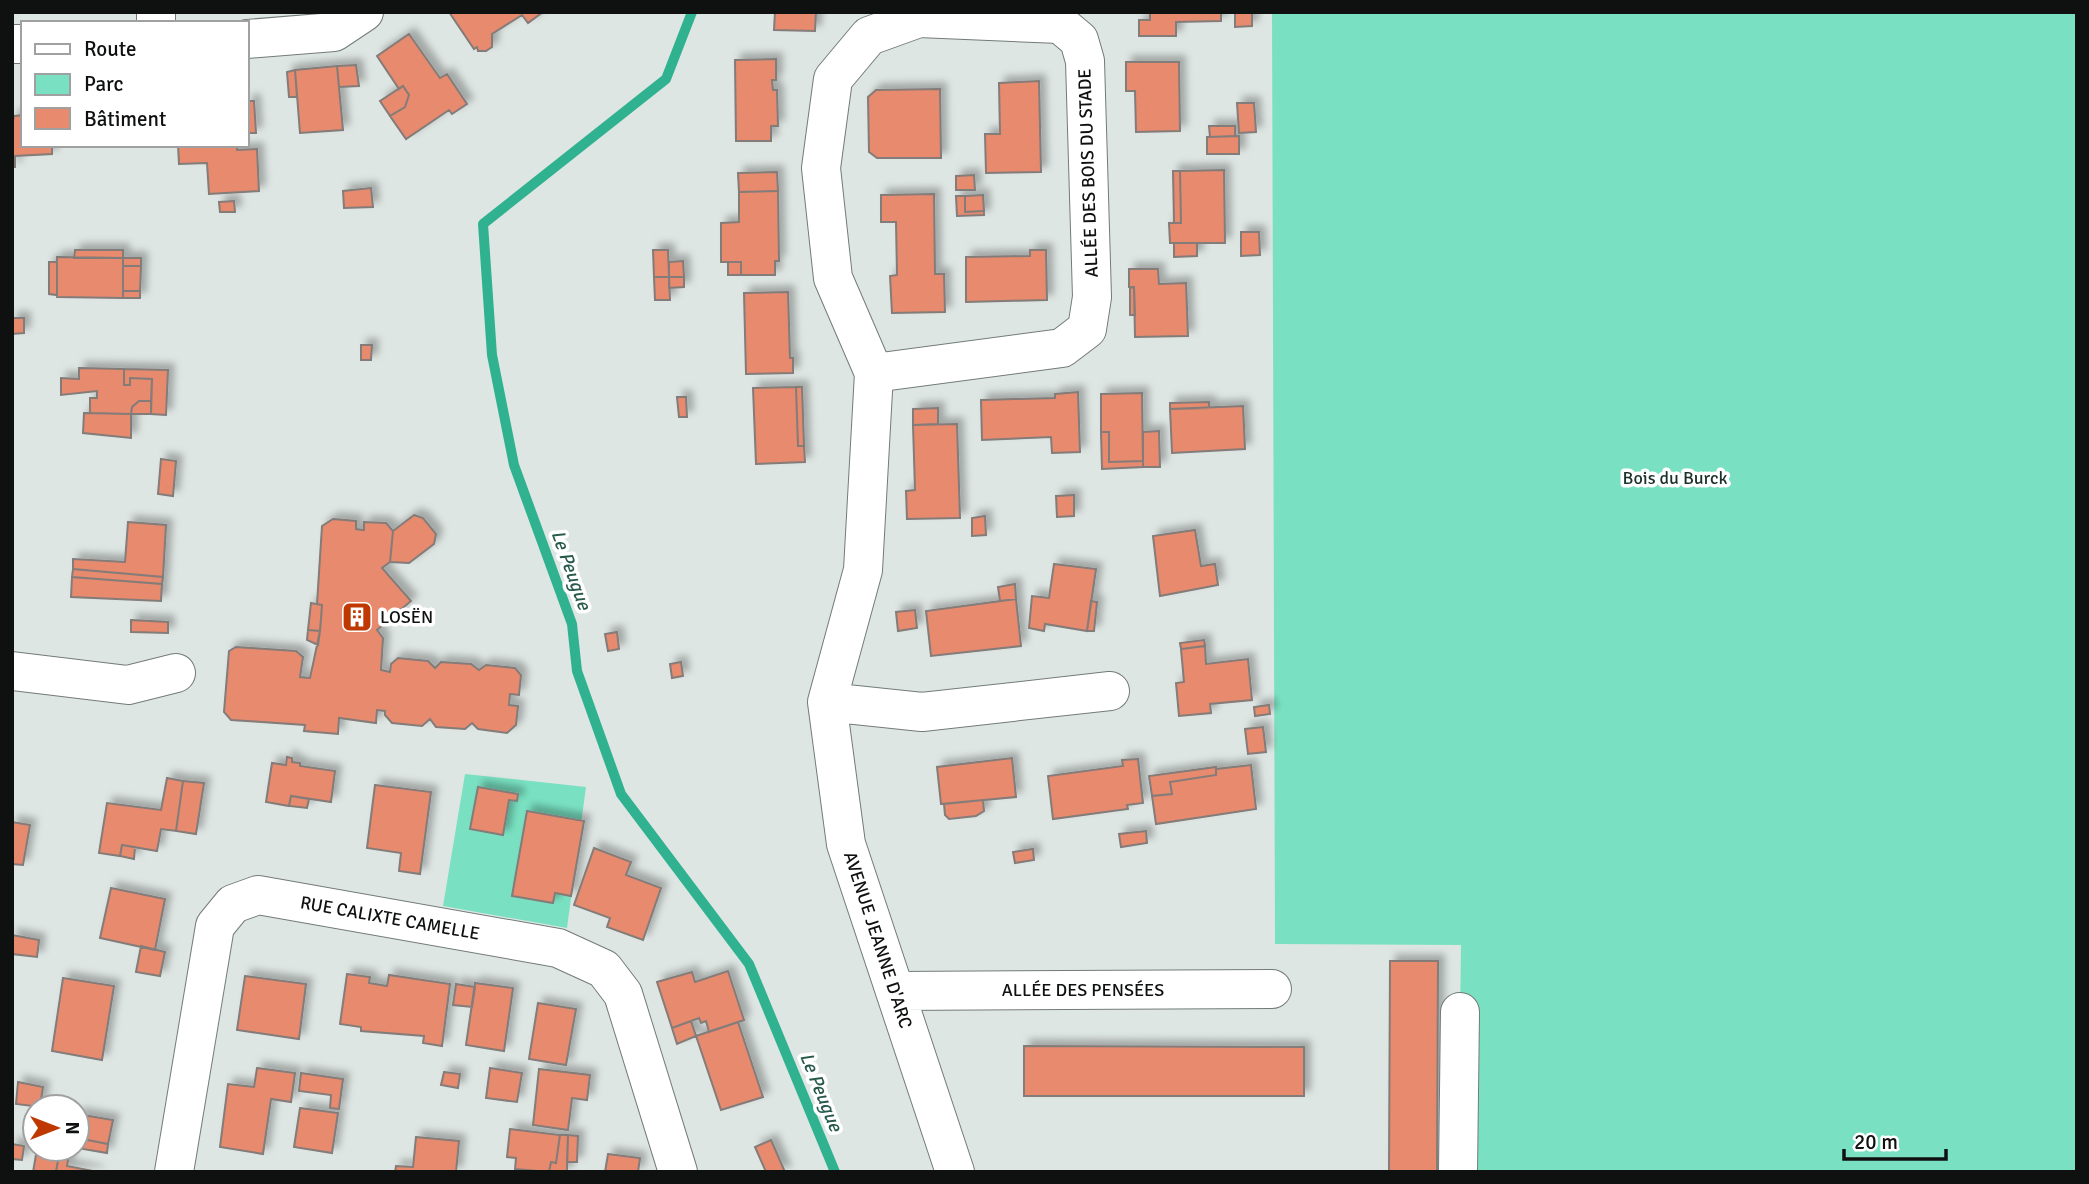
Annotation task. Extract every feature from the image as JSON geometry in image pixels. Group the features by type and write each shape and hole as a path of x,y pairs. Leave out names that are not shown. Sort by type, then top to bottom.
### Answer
{"street":[{"path":"248,39 334,32 364,12"},
{"name":"ALLÉE DES BOIS DU STADE","path":"827,702 863,570 874,373 833,278 821,168 833,79 869,36 919,18 1060,24 1079,40 1086,61 1092,297 1087,329 1062,348 874,373"},
{"path":"12,671 128,685 176,673"},
{"path":"827,702 922,712 1110,691"},
{"name":"AVENUE JEANNE D'ARC","path":"827,702 846,844 955,1172"},
{"name":"RUE CALIXTE CAMELLE","path":"174,1172 215,926 233,904 258,895 558,948 604,969 623,994 678,1172"},
{"name":"ALLÉE DES PENSÉES","path":"895,991 1272,989"},
{"path":"1458,1172 1460,1012"}],"green space":[{"name":"Bois du Burck","path":"1272,12 2077,12 2077,1172 1458,1172 1461,945 1275,944"},
{"path":"465,774 586,787 567,928 443,906"}],"building":[{"path":"449,12 543,12 528,23 522,15 492,34 492,47 486,51 478,51"},
{"path":"775,12 816,12 815,31 774,30"},
{"path":"1150,12 1221,12 1221,21 1176,22 1176,36 1139,36 1139,20 1150,20"},
{"path":"1235,12 1252,12 1252,26 1235,27"},
{"path":"409,34 440,78 447,74 467,104 452,114 449,110 406,139 390,116 405,107 409,95 403,86 399,89 377,56"},
{"path":"776,59 776,80 772,80 773,90 777,90 778,126 771,126 771,141 736,141 735,60"},
{"path":"1126,62 1179,62 1180,131 1136,132 1135,91 1126,91"},
{"path":"356,65 359,86 339,87 337,66"},
{"path":"337,66 343,130 300,133 295,70"},
{"path":"295,70 297,97 289,97 287,72"},
{"path":"1039,81 1041,172 986,173 985,134 1000,134 999,83"},
{"path":"403,86 409,95 405,107 390,116 380,101"},
{"path":"940,89 941,158 877,158 869,152 868,97 876,90"},
{"path":"248,101 254,101 256,133 248,133"},
{"path":"1237,103 1254,103 1256,132 1239,133"},
{"path":"21,115 21,147 52,147 52,154 15,156 15,167 12,167 14,116"},
{"path":"1209,126 1235,126 1235,136 1210,137"},
{"path":"1239,136 1239,154 1207,154 1207,137"},
{"path":"178,147 257,149 259,191 209,194 207,163 179,164"},
{"path":"1224,170 1225,243 1170,243 1169,223 1181,223 1180,171"},
{"path":"1173,171 1180,171 1181,223 1174,223"},
{"path":"777,172 778,191 739,192 738,173"},
{"path":"974,175 975,190 956,190 956,176"},
{"path":"371,188 373,207 344,208 343,191"},
{"path":"778,191 779,261 775,261 775,275 741,275 741,262 721,262 721,223 739,222 739,192"},
{"path":"934,194 935,274 944,274 945,312 892,313 890,276 897,275 896,222 881,222 881,195"},
{"path":"983,195 984,211 965,212 965,196"},
{"path":"956,196 965,196 965,212 984,211 984,215 957,216"},
{"path":"234,201 235,212 220,212 219,202"},
{"path":"1241,232 1259,232 1260,255 1241,256"},
{"path":"1174,243 1197,243 1197,256 1174,257"},
{"path":"75,250 123,250 123,258 74,258"},
{"path":"653,250 668,250 669,277 654,277"},
{"path":"1030,250 1046,250 1047,300 966,302 966,257 1030,256"},
{"path":"57,257 123,258 123,298 57,297"},
{"path":"123,258 141,258 141,266 123,266"},
{"path":"683,261 684,277 669,277 669,262"},
{"path":"49,262 57,262 57,295 49,294"},
{"path":"728,262 741,262 741,275 728,275"},
{"path":"123,266 141,266 140,291 123,291"},
{"path":"1129,269 1158,269 1159,284 1186,283 1188,336 1135,337 1134,287 1129,287"},
{"path":"654,277 669,277 670,300 655,300"},
{"path":"669,277 684,277 684,287 669,288"},
{"path":"1134,287 1135,315 1130,315 1130,288"},
{"path":"123,291 140,291 140,298 123,298"},
{"path":"788,292 793,373 746,374 744,293"},
{"path":"12,318 24,318 24,333 12,334"},
{"path":"361,345 372,345 371,360 361,360"},
{"path":"79,368 124,369 124,385 130,385 130,378 152,379 151,401 139,401 132,407 131,414 90,413 90,398 97,398 97,391 61,395 61,378 79,379"},
{"path":"124,369 168,370 166,415 151,414 152,379 130,378 130,385 124,385"},
{"path":"796,387 802,387 804,446 798,446"},
{"path":"796,387 798,446 804,446 805,462 756,464 753,388"},
{"path":"1078,392 1080,452 1052,453 1051,437 982,440 981,400 1055,398 1055,394"},
{"path":"1142,393 1143,461 1109,462 1109,432 1101,432 1101,394"},
{"path":"677,397 686,397 687,417 679,417"},
{"path":"139,401 151,401 151,414 131,414 132,407"},
{"path":"1209,402 1209,408 1170,409 1170,403"},
{"path":"1243,406 1245,449 1172,453 1170,409"},
{"path":"938,408 938,424 913,425 913,409"},
{"path":"84,413 131,414 131,438 83,433"},
{"path":"957,424 960,518 907,519 906,491 915,490 913,425"},
{"path":"1159,431 1160,467 1143,467 1143,432"},
{"path":"1101,432 1109,432 1109,462 1143,461 1143,467 1102,469"},
{"path":"161,459 176,461 173,496 158,494"},
{"path":"1074,495 1074,516 1057,517 1056,496"},
{"path":"414,515 423,518 436,534 434,544 409,563 390,562 393,531"},
{"path":"985,516 986,535 972,536 972,518"},
{"name":"LOSËN","path":"333,519 356,521 356,529 364,530 364,522 386,523 393,531 390,562 382,568 411,601 377,630 383,638 381,670 390,672 391,664 398,658 428,661 435,668 441,662 471,664 479,670 486,665 515,668 521,675 519,695 510,694 509,705 518,706 516,725 507,733 478,729 472,723 465,729 436,727 430,719 422,726 392,723 385,711 377,710 376,723 339,718 338,734 304,731 305,725 231,720 224,712 229,651 236,647 296,651 303,657 300,677 310,678 320,631 322,605 317,604 322,526"},
{"path":"128,522 166,525 163,577 73,569 73,559 125,562"},
{"path":"1195,530 1201,566 1215,564 1218,585 1160,596 1153,536"},
{"path":"1054,564 1096,569 1087,631 1045,624 1044,631 1029,628 1032,596 1049,598"},
{"path":"73,569 163,577 162,584 72,577"},
{"path":"72,577 162,584 161,601 71,597"},
{"path":"1015,584 1016,599 1000,601 998,587"},
{"path":"1016,599 1021,646 931,656 926,611"},
{"path":"1091,601 1097,602 1094,631 1087,631"},
{"path":"311,603 322,605 320,631 308,630"},
{"path":"915,610 917,628 898,631 896,612"},
{"path":"131,620 168,622 168,633 131,632"},
{"path":"308,630 320,631 318,645 307,640"},
{"path":"617,632 619,649 608,651 605,634"},
{"path":"1204,640 1205,646 1181,649 1180,643"},
{"path":"1205,646 1206,664 1248,659 1252,700 1210,704 1211,713 1179,716 1176,683 1184,682 1181,649"},
{"path":"681,662 683,676 672,678 670,664"},
{"path":"1269,705 1270,714 1255,716 1254,707"},
{"path":"1263,727 1266,752 1248,754 1245,729"},
{"path":"287,757 292,758 292,762 300,763 300,766 335,771 331,802 291,796 289,806 266,802 272,763 286,765"},
{"path":"1012,758 1016,797 941,804 937,767"},
{"path":"1138,759 1143,803 1127,805 1128,809 1053,819 1048,776 1123,766 1122,760"},
{"path":"1251,765 1256,809 1156,824 1152,796 1172,794 1170,782 1216,775 1216,769"},
{"path":"1216,767 1216,775 1170,782 1172,794 1152,796 1149,776"},
{"path":"167,778 183,781 176,831 161,829 157,851 122,845 120,856 99,853 107,803 161,810"},
{"path":"183,781 204,783 196,834 176,831"},
{"path":"375,785 431,792 420,874 399,871 401,853 367,848"},
{"path":"478,787 518,794 517,801 509,800 503,835 470,829"},
{"path":"291,796 309,799 307,808 289,806"},
{"path":"983,800 984,811 976,816 949,819 945,815 944,804"},
{"path":"527,811 584,821 571,896 555,893 553,903 512,896"},
{"path":"12,822 30,825 23,865 12,864"},
{"path":"1146,831 1147,843 1121,847 1119,834"},
{"path":"122,845 135,847 134,859 120,856"},
{"path":"594,848 631,862 626,875 661,888 643,940 607,927 610,918 574,905"},
{"path":"1033,849 1034,860 1015,863 1013,852"},
{"path":"111,888 165,899 155,950 100,938"},
{"path":"12,935 39,940 37,957 12,954"},
{"path":"141,946 165,952 160,976 136,972"},
{"path":"1390,961 1438,961 1437,1172 1389,1172"},
{"path":"728,971 744,1020 709,1032 706,1021 701,1023 699,1018 672,1028 657,982 692,972 695,982"},
{"path":"347,974 370,977 369,983 387,986 389,975 450,984 442,1046 423,1043 424,1036 361,1031 361,1027 340,1024"},
{"path":"245,976 306,984 299,1039 237,1030"},
{"path":"63,978 114,986 102,1060 52,1051"},
{"path":"475,983 513,988 504,1051 466,1045"},
{"path":"456,984 475,987 472,1007 453,1005"},
{"path":"538,1003 576,1009 566,1065 529,1059"},
{"path":"691,1021 696,1036 677,1044 672,1028"},
{"path":"738,1022 763,1097 721,1110 696,1036"},
{"path":"1024,1046 1304,1047 1304,1096 1024,1096"},
{"path":"257,1068 295,1073 291,1102 271,1099 263,1154 220,1147 228,1084 254,1087"},
{"path":"490,1068 522,1073 517,1102 486,1098"},
{"path":"539,1069 590,1075 587,1100 572,1098 568,1130 533,1125"},
{"path":"444,1072 460,1074 458,1088 441,1085"},
{"path":"301,1073 343,1079 339,1109 330,1108 331,1095 299,1091"},
{"path":"18,1082 43,1087 42,1093 21,1093 21,1105 16,1104"},
{"path":"300,1108 338,1113 332,1153 294,1147"},
{"path":"91,1116 113,1120 108,1144 91,1141"},
{"path":"510,1129 560,1135 556,1163 551,1162 549,1172 515,1169 516,1158 507,1157"},
{"path":"560,1135 568,1135 567,1172 549,1172 551,1162 556,1163"},
{"path":"568,1135 578,1136 577,1162 567,1162"},
{"path":"416,1137 459,1141 456,1172 395,1172 396,1166 413,1167"},
{"path":"771,1140 785,1172 766,1172 755,1147"},
{"path":"91,1141 108,1144 107,1153 91,1150"},
{"path":"12,1144 21,1146 21,1160 12,1159"},
{"path":"608,1154 640,1158 638,1172 605,1172"},
{"path":"35,1163 58,1163 56,1172 33,1172"},
{"path":"58,1163 68,1163 67,1166 98,1172 56,1172"}],"waterway":[{"name":"Le Peugue","path":"692,12 666,79 483,224 492,355 514,465 572,624 577,671 621,794 749,964 835,1172"}],"place":[{"name":"LOSËN","path":"357,617"}]}
